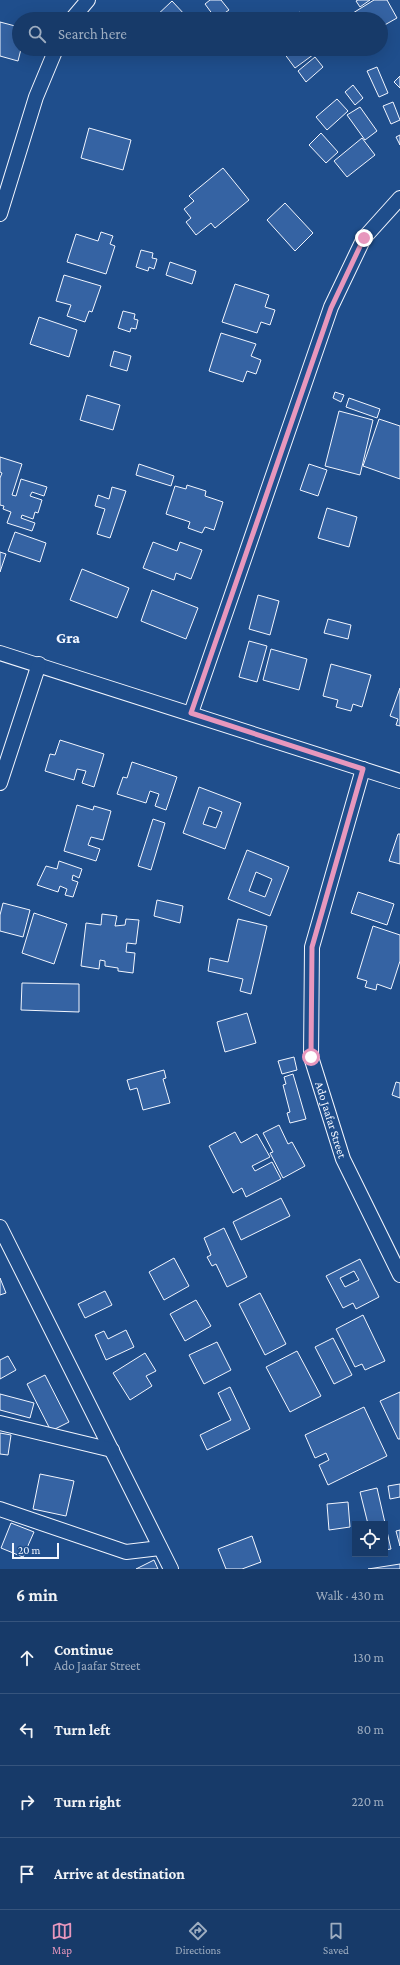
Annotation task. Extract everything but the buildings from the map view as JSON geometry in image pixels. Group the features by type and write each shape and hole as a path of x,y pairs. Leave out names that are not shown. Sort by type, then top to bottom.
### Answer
{"street":[{"path":"78,12 88,0"},
{"path":"0,214 36,97 53,56"},
{"path":"191,713 331,308 364,238 400,198"},
{"path":"0,653 39,664 400,780"},
{"path":"0,783 39,664"},
{"name":"Ado Jaafar Street","path":"363,769 312,947 311,1057 344,1159 400,1275"},
{"path":"0,1226 171,1569"},
{"path":"0,1424 112,1450"},
{"path":"0,1510 126,1552 160,1548"}],"district":[{"name":"Gra","path":"68,637"}],"route":[{"path":"311,1057 312,947 363,769 191,713 331,308 364,238"}]}
